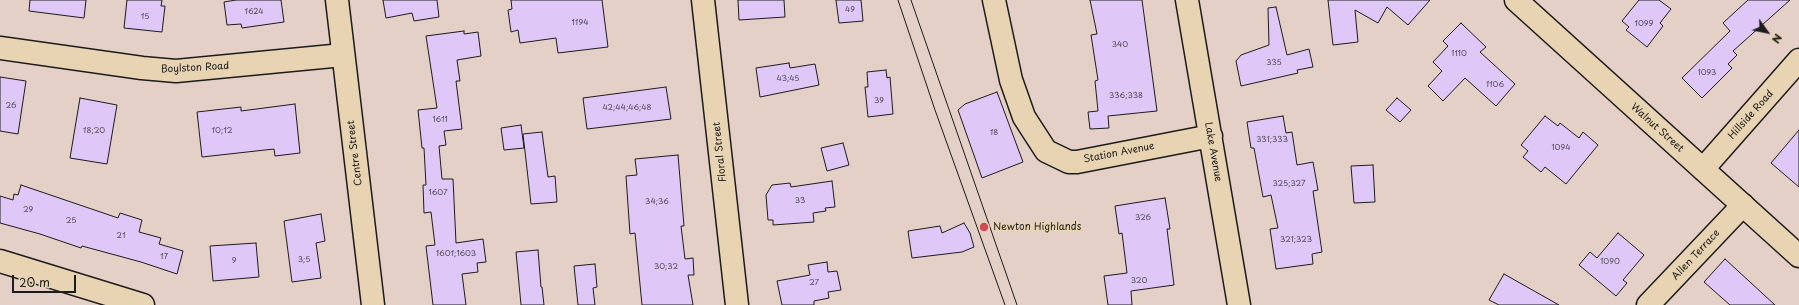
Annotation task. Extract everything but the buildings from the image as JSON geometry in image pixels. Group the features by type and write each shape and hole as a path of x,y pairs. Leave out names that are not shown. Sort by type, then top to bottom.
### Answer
{"street":[{"name":"Centre Street","path":"337,0 369,304"},
{"name":"Floral Street","path":"703,0 737,305"},
{"name":"Station Avenue","path":"994,0 1011,80 1024,117 1046,151 1069,162 1077,162 1210,136"},
{"name":"Lake Avenue","path":"1187,0 1239,305"},
{"name":"Walnut Street","path":"1516,0 1799,256"},
{"name":"Boylston Road","path":"0,48 158,70 207,69 343,55"},
{"name":"Hillside Road","path":"1703,169 1799,60"},
{"name":"Allen Terrace","path":"1648,305 1743,205"},
{"path":"0,261 143,305"}],"tram line":[{"path":"898,0 935,110 1005,305"},
{"path":"911,0 1017,305"}],"place":[{"name":"Newton Highlands","path":"984,227"}]}
